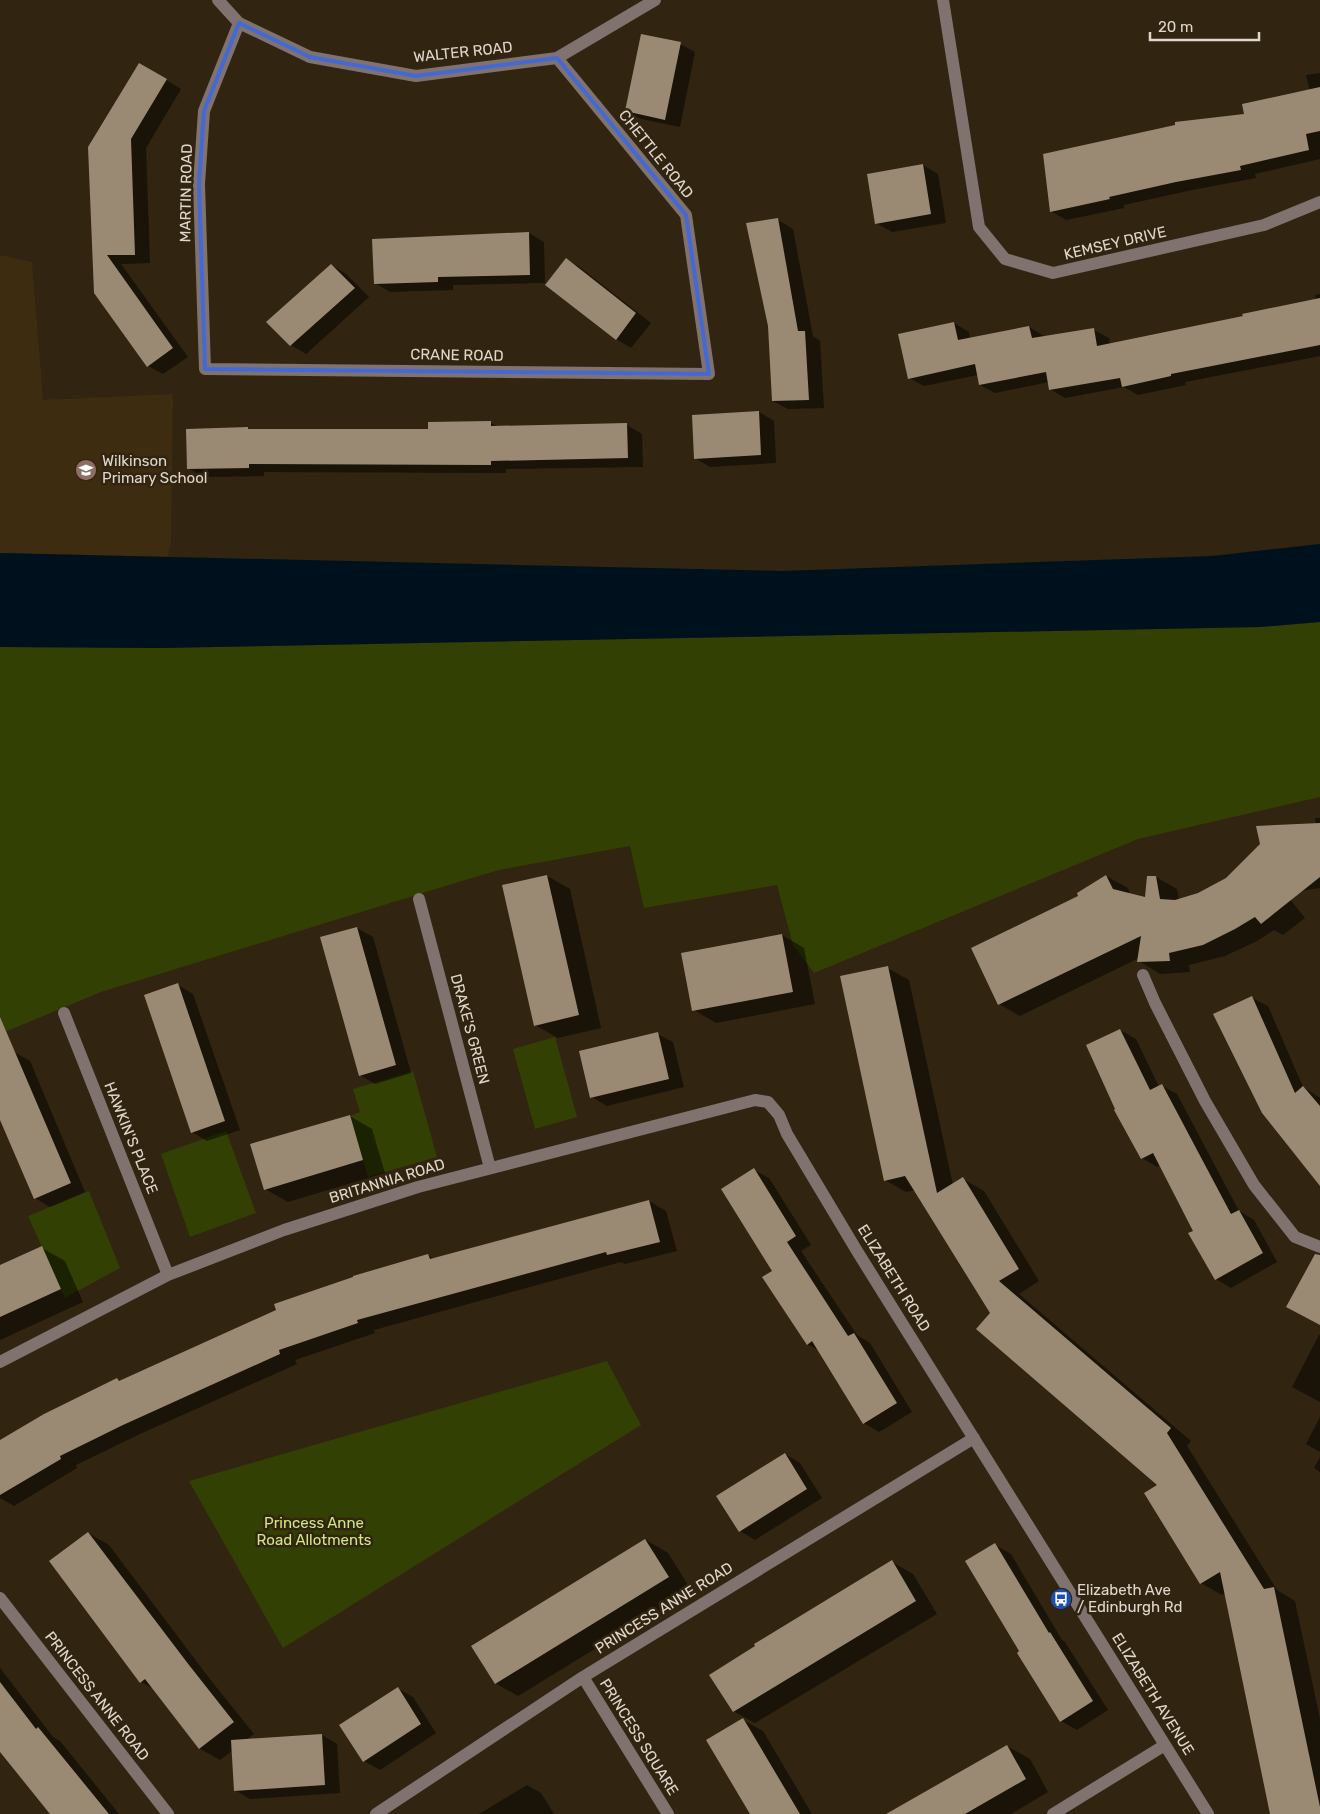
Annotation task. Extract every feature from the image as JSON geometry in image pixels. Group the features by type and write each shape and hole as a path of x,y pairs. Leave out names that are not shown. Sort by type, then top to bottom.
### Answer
{"street":[{"name":"WALTER ROAD","path":"218,0 239,23 310,56 416,76 557,58 655,0"},
{"name":"KEMSEY DRIVE","path":"943,0 979,227 1005,259 1054,273 1264,225 1320,202"},
{"name":"MARTIN ROAD","path":"205,368 199,184 204,111 239,23"},
{"name":"CHETTLE ROAD","path":"557,58 686,215 709,374"},
{"name":"CRANE ROAD","path":"205,368 709,374"},
{"name":"DRAKE'S GREEN","path":"419,898 490,1168"},
{"path":"1143,975 1155,1003 1205,1101 1254,1185 1296,1237 1320,1247"},
{"name":"HAWKIN'S PLACE","path":"64,1014 168,1275"},
{"name":"BRITANNIA ROAD","path":"0,1362 168,1275 321,1218 418,1187 755,1100 768,1102 779,1115 787,1134"},
{"name":"ELIZABETH ROAD","path":"787,1134 862,1259 974,1438"},
{"name":"PRINCESS ANNE ROAD","path":"376,1814 583,1677 974,1438"},
{"name":"ELIZABETH AVENUE","path":"974,1438 1208,1814"},
{"name":"PRINCESS ANNE ROAD","path":"0,1598 168,1814"},
{"name":"PRINCESS SQUARE","path":"583,1677 668,1814"},
{"path":"1053,1814 1165,1745"}],"highlighted area":[{"path":"239,23 310,57 416,76 557,58 686,215 709,374 205,369 199,184 204,111"}],"shaded area":[{"name":"Wilkinson Primary School","path":"0,255 32,262 43,400 173,394 171,540 168,557 0,553"}],"green space":[{"path":"1320,622 1320,797 1138,839 814,973 793,945 777,885 644,908 630,846 499,870 465,880 101,992 0,1034 0,647 159,648 1260,627"},
{"path":"555,1037 577,1117 535,1129 513,1049"},
{"path":"413,1071 437,1157 368,1177 350,1116 360,1112 353,1089"},
{"path":"226,1131 256,1213 190,1237 161,1154"},
{"path":"89,1191 120,1268 65,1298 28,1216"},
{"name":"Princess Anne Road Allotments","path":"607,1361 641,1425 283,1648 189,1481"}],"water":[{"path":"1320,544 1320,622 1260,627 159,648 0,647 0,553 782,571 1212,556"}],"building":[{"path":"641,34 681,42 665,120 625,111"},
{"path":"139,63 167,79 131,139 135,255 107,255 173,348 147,367 94,293 88,147"},
{"path":"1320,87 1320,131 1306,134 1309,150 1240,166 1241,170 1176,182 1050,212 1043,154 1175,125 1175,122 1244,114 1242,104"},
{"path":"923,164 931,214 875,224 867,174"},
{"path":"778,218 798,331 805,331 809,400 772,401 768,326 746,223"},
{"path":"529,232 530,275 438,277 438,282 374,284 372,239"},
{"path":"566,258 636,313 616,340 545,285"},
{"path":"331,264 355,288 290,346 266,322"},
{"path":"1320,298 1320,345 1171,374 1171,376 1122,387 1120,378 1049,390 1046,372 979,385 975,364 908,379 898,334 954,322 958,340 1029,326 1032,338 1094,328 1097,346"},
{"path":"759,411 761,455 694,459 692,415"},
{"path":"491,421 491,426 627,423 628,458 491,461 491,465 249,464 249,468 187,469 186,429 248,427 248,429 428,429 428,422"},
{"path":"1320,823 1320,877 1261,924 1255,917 1203,945 1169,953 1170,961 1137,962 1141,936 998,1005 971,948 1078,896 1077,893 1106,875 1113,889 1145,897 1147,876 1156,876 1160,899 1175,900 1198,893 1226,878 1260,844 1256,826"},
{"path":"547,875 579,1015 534,1026 502,885"},
{"path":"357,927 396,1065 359,1076 320,937"},
{"path":"782,934 793,992 692,1011 681,953"},
{"path":"888,966 937,1193 963,1177 1019,1269 999,1281 1171,1428 1167,1433 1264,1589 1274,1587 1320,1814 1270,1814 1220,1572 1200,1584 1144,1493 1157,1485 976,1329 990,1313 905,1176 884,1181 840,976"},
{"path":"178,983 225,1121 191,1133 144,995"},
{"path":"1252,996 1295,1093 1303,1086 1320,1106 1320,1186 1262,1113 1213,1014"},
{"path":"0,1017 71,1183 34,1199 0,1120"},
{"path":"1120,1029 1150,1090 1162,1084 1231,1214 1239,1210 1263,1253 1215,1280 1188,1233 1193,1231 1153,1153 1141,1159 1114,1110 1086,1045"},
{"path":"658,1032 669,1079 590,1098 579,1051"},
{"path":"350,1115 363,1160 264,1190 250,1144"},
{"path":"754,1168 796,1236 787,1242 848,1336 854,1333 897,1403 863,1424 812,1341 807,1345 762,1277 772,1271 721,1189"},
{"path":"649,1200 660,1242 607,1255 606,1252 357,1320 358,1323 279,1350 280,1354 123,1425 60,1456 61,1459 0,1495 0,1440 44,1414 117,1378 119,1381 276,1310 274,1304 353,1276 428,1254 430,1259"},
{"path":"42,1246 61,1289 0,1317 0,1265"},
{"path":"1315,1254 1320,1255 1320,1325 1286,1307"},
{"path":"785,1453 807,1489 739,1532 716,1496"},
{"path":"88,1532 234,1722 199,1749 145,1679 140,1683 49,1561"},
{"path":"645,1539 669,1577 495,1684 471,1646"},
{"path":"995,1543 1049,1633 1093,1701 1060,1722 1017,1653 1019,1651 965,1561"},
{"path":"892,1560 916,1601 733,1712 709,1675 755,1646 754,1644"},
{"path":"0,1682 36,1729 38,1727 109,1814 50,1814 0,1752"},
{"path":"398,1687 421,1724 363,1762 339,1725"},
{"path":"743,1718 800,1814 750,1814 706,1740"},
{"path":"322,1734 325,1785 234,1791 231,1740"},
{"path":"1007,1745 1026,1779 965,1814 886,1814"}],"place":[{"name":"Wilkinson Primary School","path":"86,470"},
{"name":"Elizabeth Ave / Edinburgh Rd","path":"1061,1599"}]}
